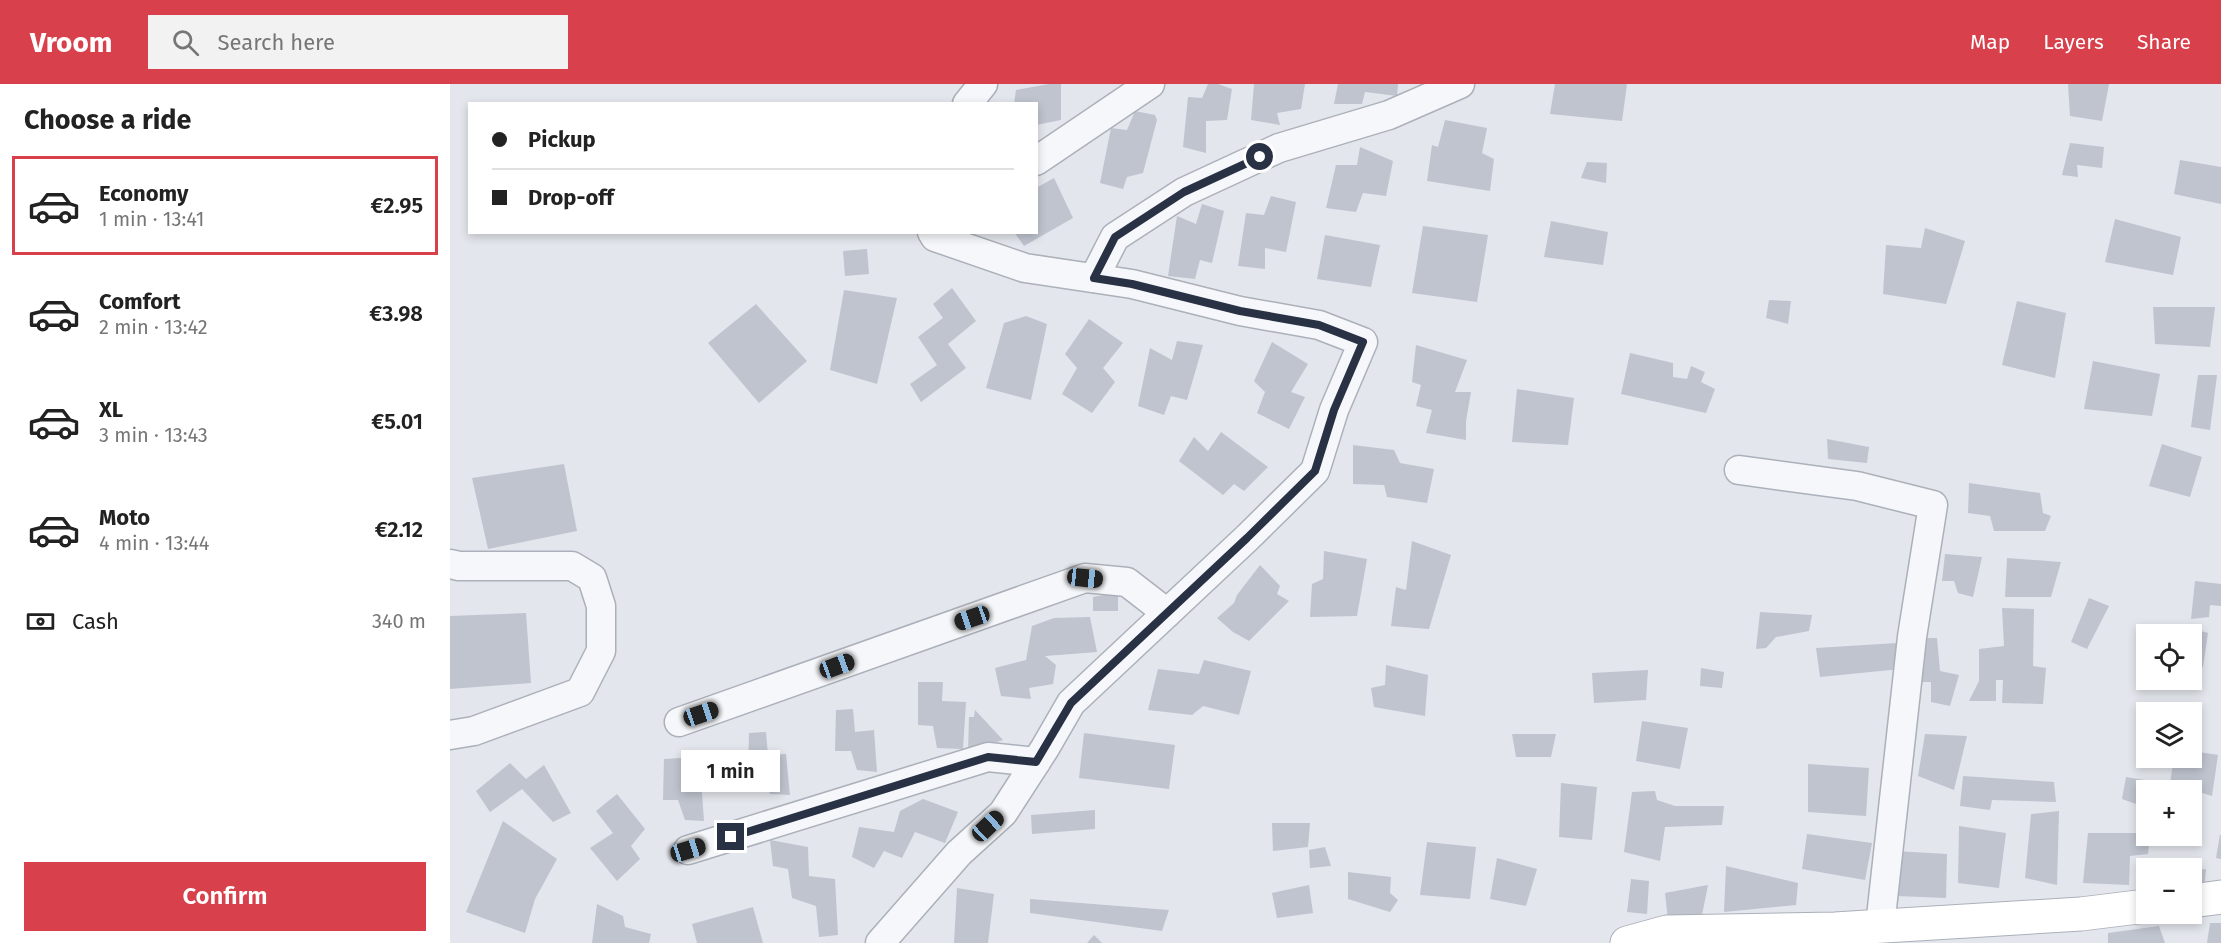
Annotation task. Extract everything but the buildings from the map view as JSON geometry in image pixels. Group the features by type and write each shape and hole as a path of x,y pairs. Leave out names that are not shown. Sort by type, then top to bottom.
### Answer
{"street":[{"path":"969,102 984,84"},
{"path":"1038,160 1150,84"},
{"path":"1094,278 1115,237 1184,192 1279,148 1389,115 1460,84"},
{"path":"879,943 959,854 1003,813 1071,703 1315,471 1334,410 1363,342 1319,325 1240,311 1132,284 1025,268 935,237 933,234"},
{"path":"1739,470 1857,486 1933,505 1912,637 1880,926"},
{"path":"450,564 459,566 572,566 592,578 601,606 601,651 580,692 474,731 450,735"},
{"path":"679,722 1085,578 1127,582 1167,614"},
{"path":"688,850 988,757 1036,762"},
{"path":"2202,900 2221,897"},
{"path":"1627,943 1667,933 1880,926 2081,915 2136,907"}],"route":[{"path":"731,837 988,757 1036,762 1071,703 1315,471 1334,410 1363,342 1319,325 1240,311 1132,284 1094,278 1115,237 1184,192 1260,157"}]}
